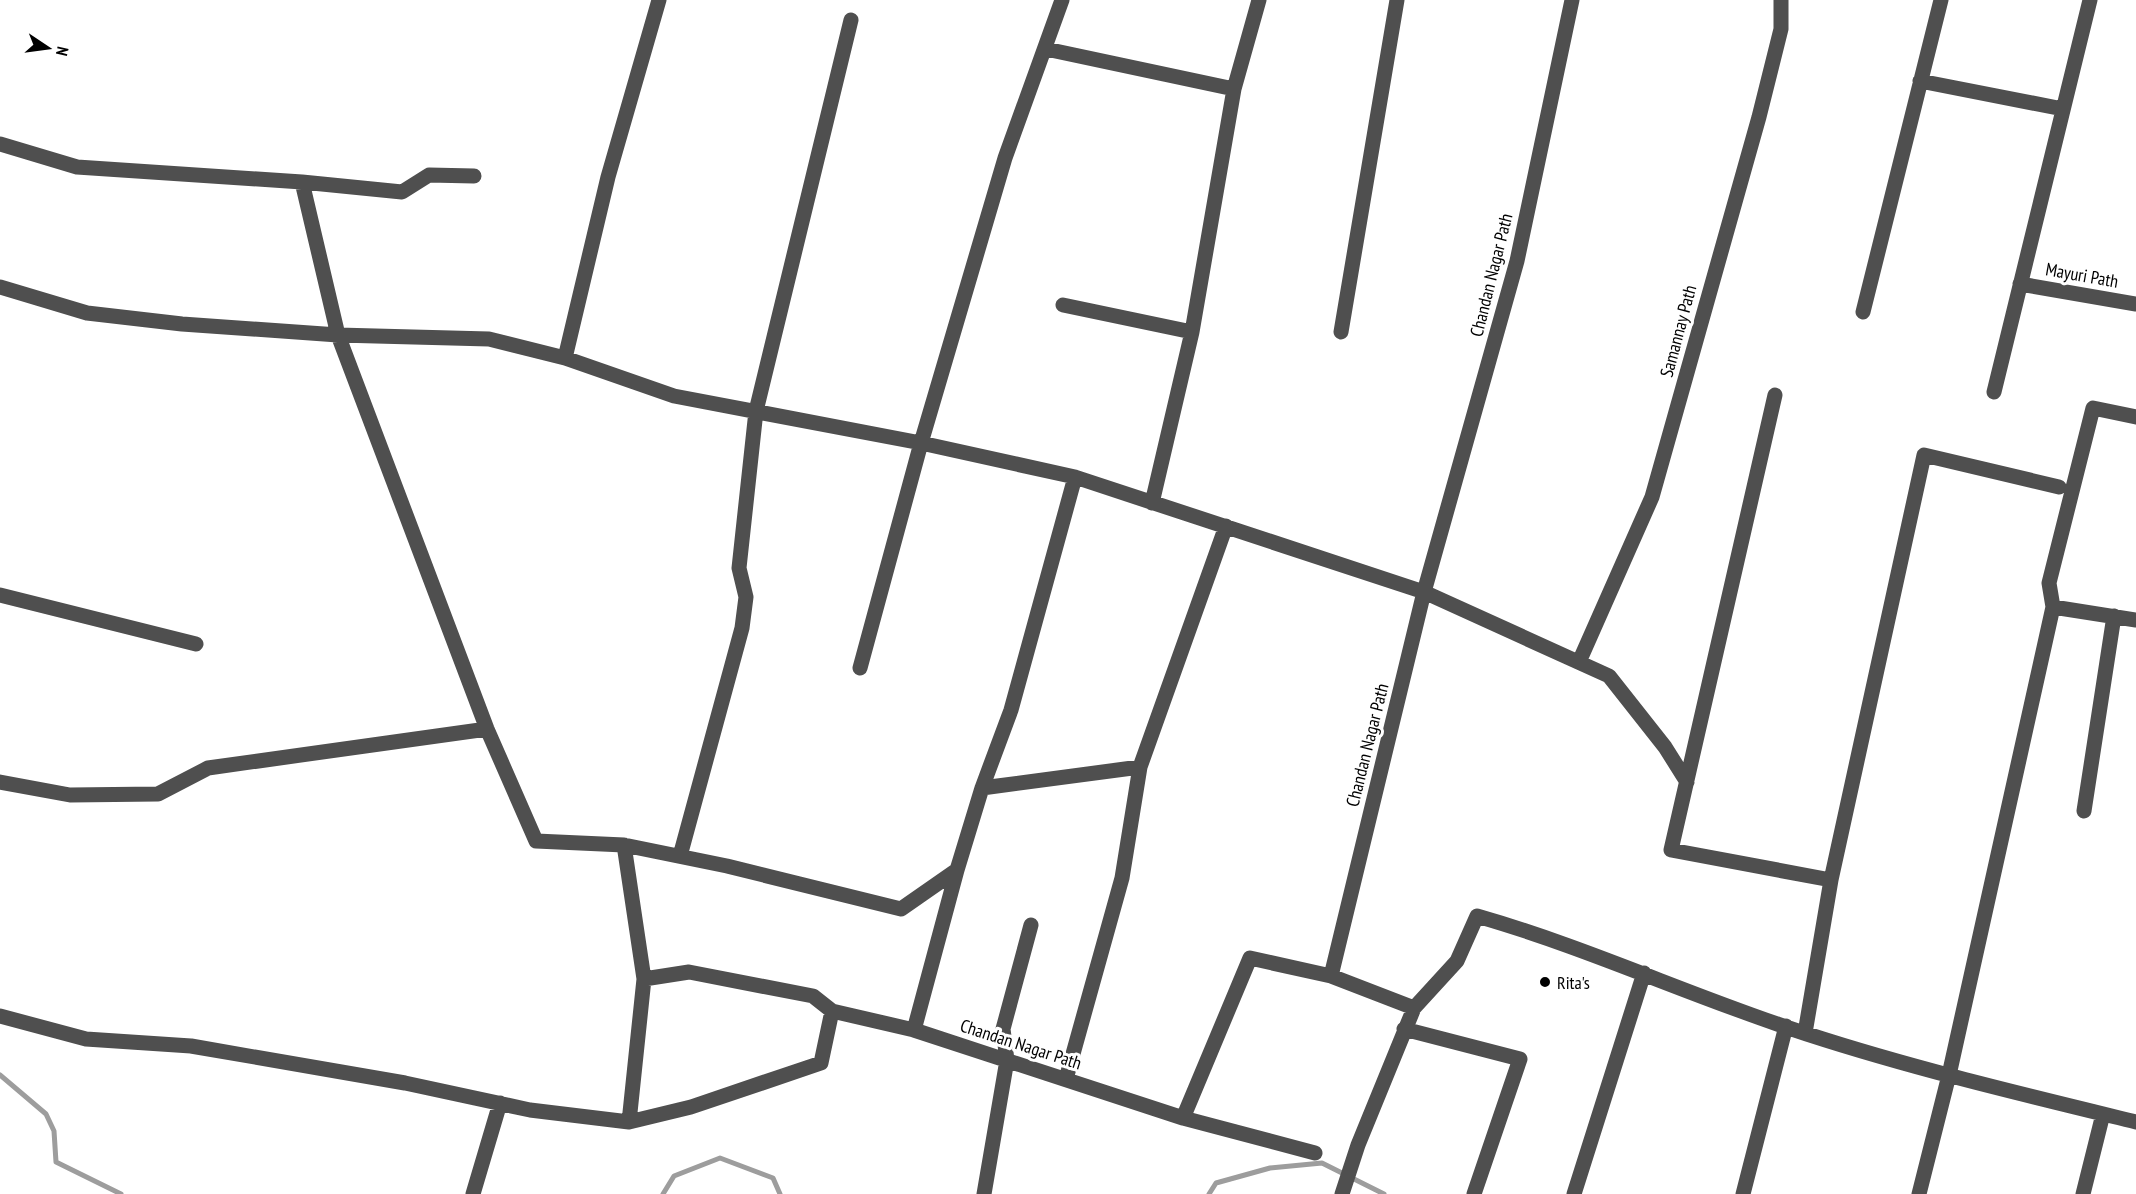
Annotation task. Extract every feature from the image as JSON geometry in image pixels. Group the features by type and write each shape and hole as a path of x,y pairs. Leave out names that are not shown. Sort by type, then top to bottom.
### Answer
{"street":[{"path":"565,358 608,177 659,0"},
{"path":"860,668 921,443 1005,158 1062,0"},
{"path":"1152,503 1192,332 1234,89 1259,0"},
{"path":"1341,332 1397,0"},
{"name":"Chandan Nagar Path","path":"1330,976 1425,592 1517,261 1572,0"},
{"name":"Samannay Path","path":"1579,662 1652,497 1759,117 1781,29 1781,0"},
{"path":"1863,312 1941,0"},
{"path":"1994,392 2090,0"},
{"path":"680,856 742,628 746,597 739,568 756,411 851,20"},
{"path":"1046,49 1234,89"},
{"path":"1920,81 2063,109"},
{"path":"0,144 77,167 302,182 402,192 429,175 474,176"},
{"path":"302,182 338,335 487,729 536,841 624,845 680,856 901,909 957,870"},
{"name":"Mayuri Path","path":"2020,284 2136,304"},
{"path":"0,286 87,313 182,324 338,335 489,339 565,358 674,396 921,443 1076,477 1425,592 1609,676 1665,747 1687,782"},
{"path":"1063,305 1192,332"},
{"path":"1775,394 1671,850 1831,880"},
{"path":"1920,1194 1949,1076 2053,607 2049,583 2093,408 2136,417"},
{"path":"1805,1034 1831,880 1924,455 2059,487"},
{"path":"914,1030 957,870 982,788 1011,710 1076,477"},
{"path":"1066,1079 1122,878 1140,767 1226,526"},
{"path":"0,596 196,644"},
{"path":"2053,607 2136,620"},
{"path":"2085,811 2114,616"},
{"path":"0,782 70,795 158,794 208,768 487,729"},
{"path":"982,788 1140,767"},
{"path":"624,845 644,979 629,1122"},
{"path":"1342,1194 1358,1145 1414,1008 1457,961 1477,916 1534,932 1805,1034 1949,1076 2136,1122"},
{"path":"984,1194 1007,1060 1003,1029 1031,925"},
{"path":"1183,1118 1250,958 1330,976 1414,1008"},
{"path":"0,1017 86,1040 190,1047 405,1083 530,1110 629,1122 691,1107 821,1063 832,1011 813,996 689,972 644,979"},
{"path":"1574,1194 1644,973"},
{"name":"Chandan Nagar Path","path":"832,1011 914,1030 1183,1118 1315,1153"},
{"path":"1743,1194 1786,1026"},
{"path":"1404,1029 1520,1059 1474,1194"},
{"path":"473,1194 500,1103"},
{"path":"2083,1194 2103,1114"}],"waterway":[{"path":"0,1075 46,1114 54,1131 56,1162 121,1194"},
{"path":"663,1194 674,1176 720,1158 773,1178 780,1194"},
{"path":"1209,1194 1216,1183 1270,1168 1322,1163 1384,1194"}],"place":[{"name":"Rita's","path":"1545,982"}]}
